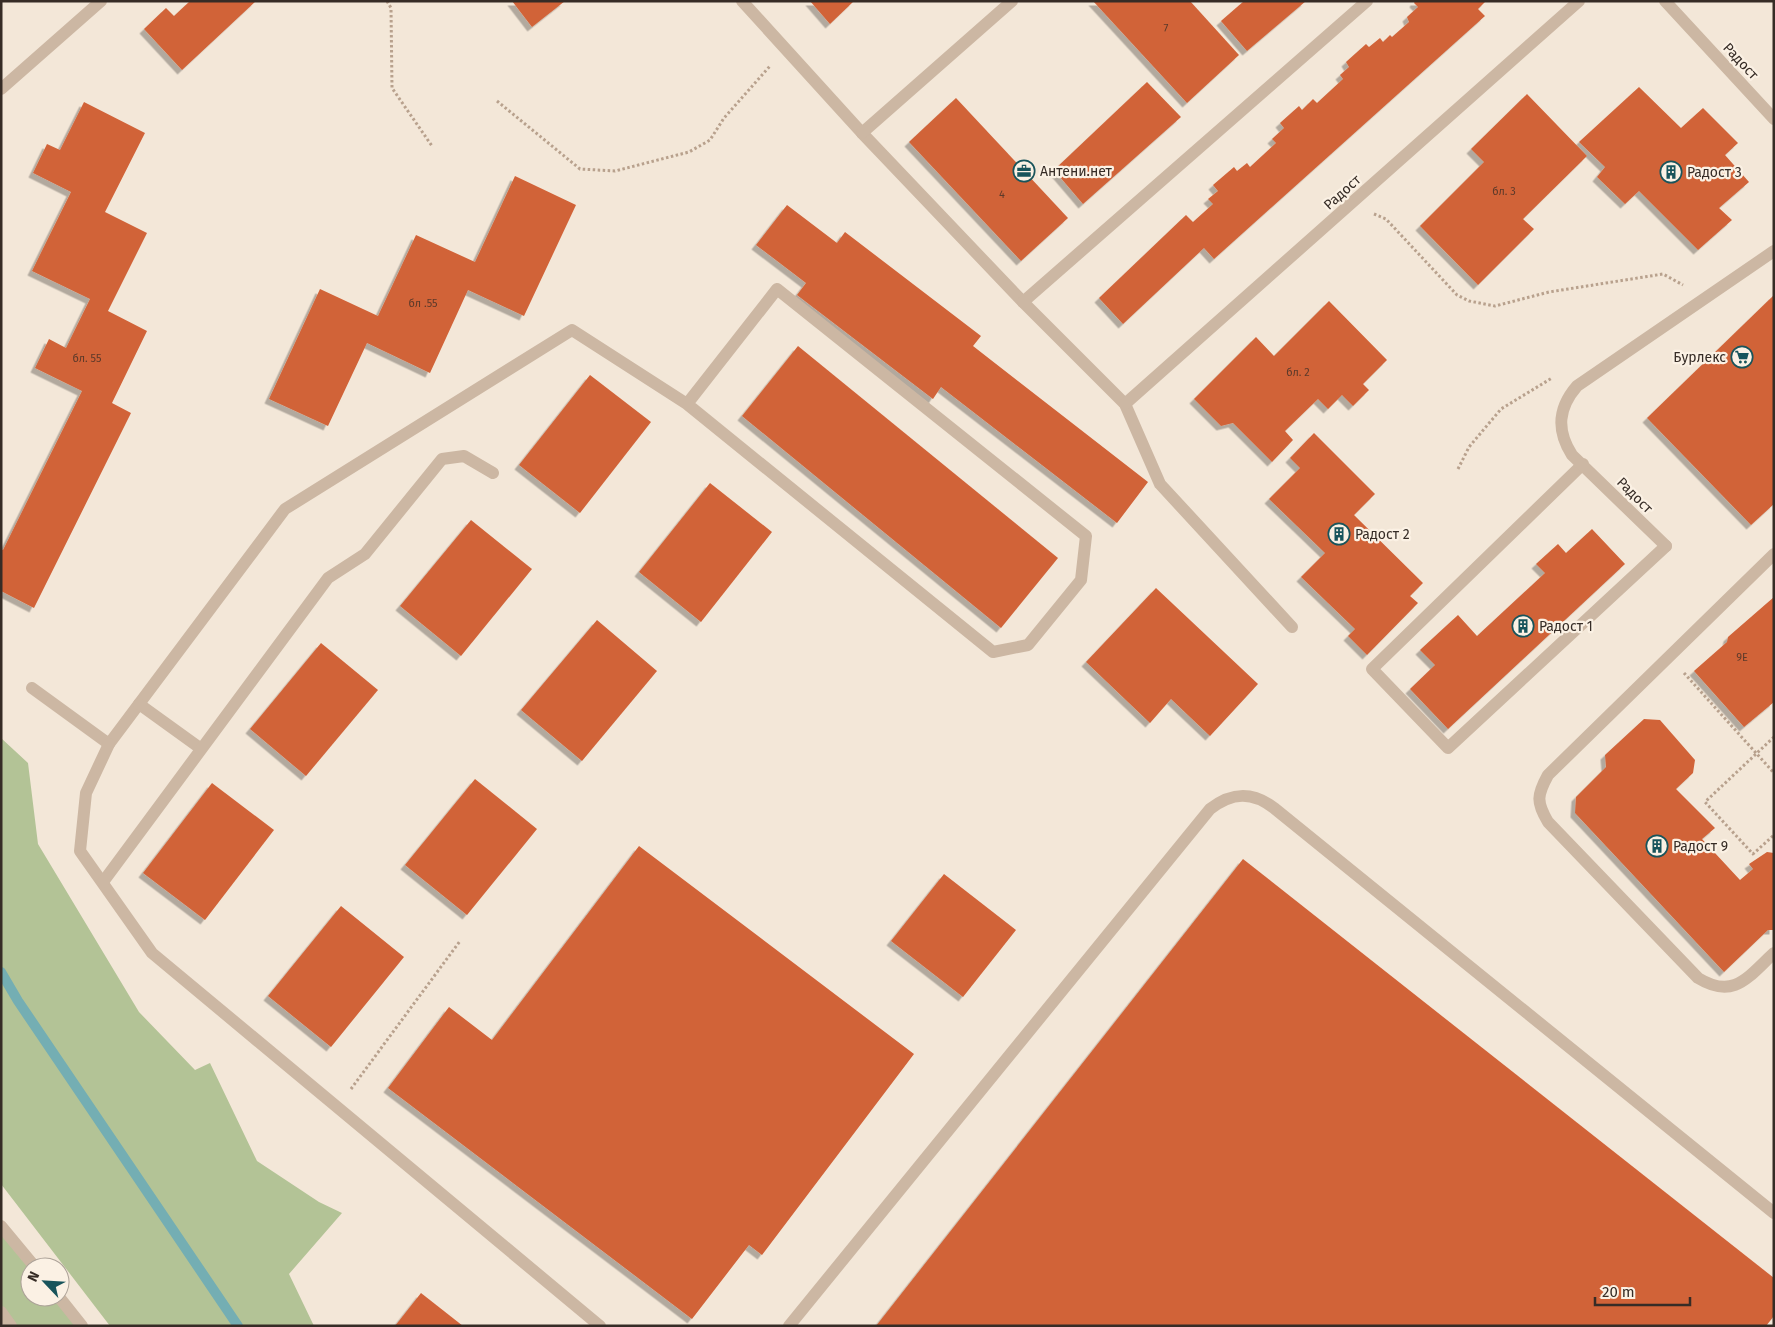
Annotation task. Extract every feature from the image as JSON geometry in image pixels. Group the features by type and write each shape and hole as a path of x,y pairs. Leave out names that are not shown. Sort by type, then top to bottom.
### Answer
{"street":[{"path":"1,89 101,1"},
{"path":"742,1 862,133 1023,302 1124,404 1160,484 1292,627"},
{"path":"862,133 1012,1"},
{"path":"1023,302 1367,1"},
{"name":"Радост","path":"1124,404 1579,1"},
{"name":"Радост","path":"1665,1 1774,119"},
{"name":"Радост","path":"1583,464 1372,669 1448,748 1666,546 1583,464 1572,455 1564,442 1560,430 1560,418 1569,395 1774,251"},
{"path":"600,1326 152,953 80,851 86,793 109,744 285,509 572,330 687,404 993,652 1028,645 1081,580 1086,536 777,289 687,404"},
{"path":"103,882 200,748 328,578 365,554 442,460 464,456 493,473"},
{"path":"1774,554 1548,775 1540,790 1539,807 1548,822 1698,978 1713,987 1730,988 1745,980 1774,953"},
{"path":"32,688 109,744"},
{"path":"139,704 200,748"},
{"path":"789,1326 1210,809 1221,800 1235,795 1249,795 1263,800 1274,808 1774,1213"},
{"path":"1,1226 27,1257"},
{"path":"67,1307 82,1326"},
{"path":"1,1312 11,1326"}],"path":[{"path":"387,1 391,8 392,88 432,146"},
{"path":"497,101 580,169 615,171 689,152 710,140 724,118 785,49"},
{"path":"1350,204 1386,219 1457,295 1469,301 1495,306 1549,292 1664,274 1706,298"},
{"path":"1458,469 1469,447 1501,409 1555,376 1588,380"},
{"path":"1669,656 1755,755 1774,774"},
{"path":"1774,737 1705,802 1753,854 1774,835"},
{"path":"337,1108 460,940"}],"green space":[{"path":"1,738 28,763 38,844 139,1012 195,1070 210,1063 257,1161 319,1202 342,1213 289,1274 314,1326 110,1326 70,1274 70,1257 57,1257 1,1184"},
{"path":"1,1225 23,1257 20,1257 20,1307 68,1307 84,1326 11,1326 1,1312"}],"building":[{"path":"190,1 256,1 182,70 144,29 166,8 174,16"},
{"path":"512,1 565,1 532,27"},
{"path":"810,1 854,1 830,24"},
{"path":"1093,1 1190,1 1239,55 1187,103"},
{"path":"1244,1 1306,1 1247,51 1221,21"},
{"path":"1415,1 1486,1 1478,9 1485,16 1214,259 1204,248 1123,324 1099,298 1186,215 1193,222 1213,204 1208,199 1218,191 1213,185 1234,167 1237,171 1247,163 1250,167 1276,143 1272,139 1284,128 1280,123 1299,106 1302,110 1313,99 1317,103 1343,79 1340,75 1349,67 1346,62 1366,44 1369,47 1380,38 1383,42 1390,35 1392,37 1409,22 1407,17 1418,7 1414,3"},
{"path":"1147,82 1181,117 1083,204 1054,170"},
{"name":"Радост 3","path":"1639,87 1681,128 1703,108 1738,143 1725,155 1749,182 1719,208 1732,220 1698,250 1639,191 1625,204 1597,177 1605,167 1579,142"},
{"path":"1527,94 1587,156 1523,219 1534,229 1478,285 1420,226 1484,162 1471,149"},
{"path":"956,98 1068,218 1021,261 909,142"},
{"path":"84,102 145,133 105,212 147,233 108,311 147,331 112,403 131,413 34,608 1,591 1,549 3,550 82,391 35,368 49,339 66,348 90,299 32,271 71,192 33,173 47,144 60,150"},
{"path":"515,176 576,205 524,316 468,290 430,373 367,343 328,426 269,399 320,289 378,316 416,235 475,262"},
{"path":"787,205 837,243 845,232 981,336 973,346 1148,482 1117,523 941,387 933,399 797,295 806,283 756,245"},
{"name":"Бурлекс","path":"1774,295 1774,504 1751,525 1647,418"},
{"path":"1329,301 1387,360 1363,384 1369,390 1353,406 1342,395 1328,409 1318,399 1285,431 1293,440 1272,462 1233,423 1221,426 1194,399 1256,337 1274,356"},
{"path":"798,346 1058,558 1001,628 742,416"},
{"path":"590,375 651,422 580,513 519,465"},
{"name":"Радост 2","path":"1314,433 1375,494 1354,515 1423,583 1410,596 1418,603 1367,655 1348,636 1355,629 1301,577 1325,553 1269,499 1300,468 1290,458"},
{"path":"710,483 772,532 701,622 639,572"},
{"path":"471,520 532,569 461,656 400,606"},
{"name":"Радост 1","path":"1592,529 1625,564 1448,729 1410,689 1435,665 1420,650 1458,615 1477,636 1545,573 1536,564 1558,544 1566,553"},
{"path":"1156,588 1258,684 1210,736 1171,699 1150,723 1086,662"},
{"path":"1774,597 1774,702 1744,727 1694,671 1727,642 1728,637"},
{"path":"597,620 657,671 582,761 521,710"},
{"path":"321,643 378,690 306,776 250,729"},
{"name":"Радост 9","path":"1644,719 1660,720 1695,760 1693,773 1676,789 1715,828 1702,839 1740,880 1753,869 1749,864 1767,852 1774,853 1774,930 1768,930 1724,972 1575,813 1576,797 1606,767 1605,755"},
{"path":"475,779 537,829 467,915 405,865"},
{"path":"212,783 274,830 205,920 143,873"},
{"path":"639,846 914,1054 762,1255 749,1245 692,1319 388,1088 449,1007 492,1040"},
{"path":"1243,859 1774,1278 1774,1316 1766,1326 876,1326"},
{"path":"944,874 1016,930 963,997 891,941"},
{"path":"341,906 404,957 331,1047 268,996"},
{"path":"421,1293 463,1326 395,1326"}],"waterway":[{"path":"1,972 18,1001 238,1326"}],"place":[{"name":"Антени.нет","path":"1024,171"},
{"name":"Радост 3","path":"1671,172"},
{"name":"Бурлекс","path":"1742,357"},
{"name":"Радост 2","path":"1339,534"},
{"name":"Радост 1","path":"1523,626"},
{"name":"Радост 9","path":"1657,846"}]}
